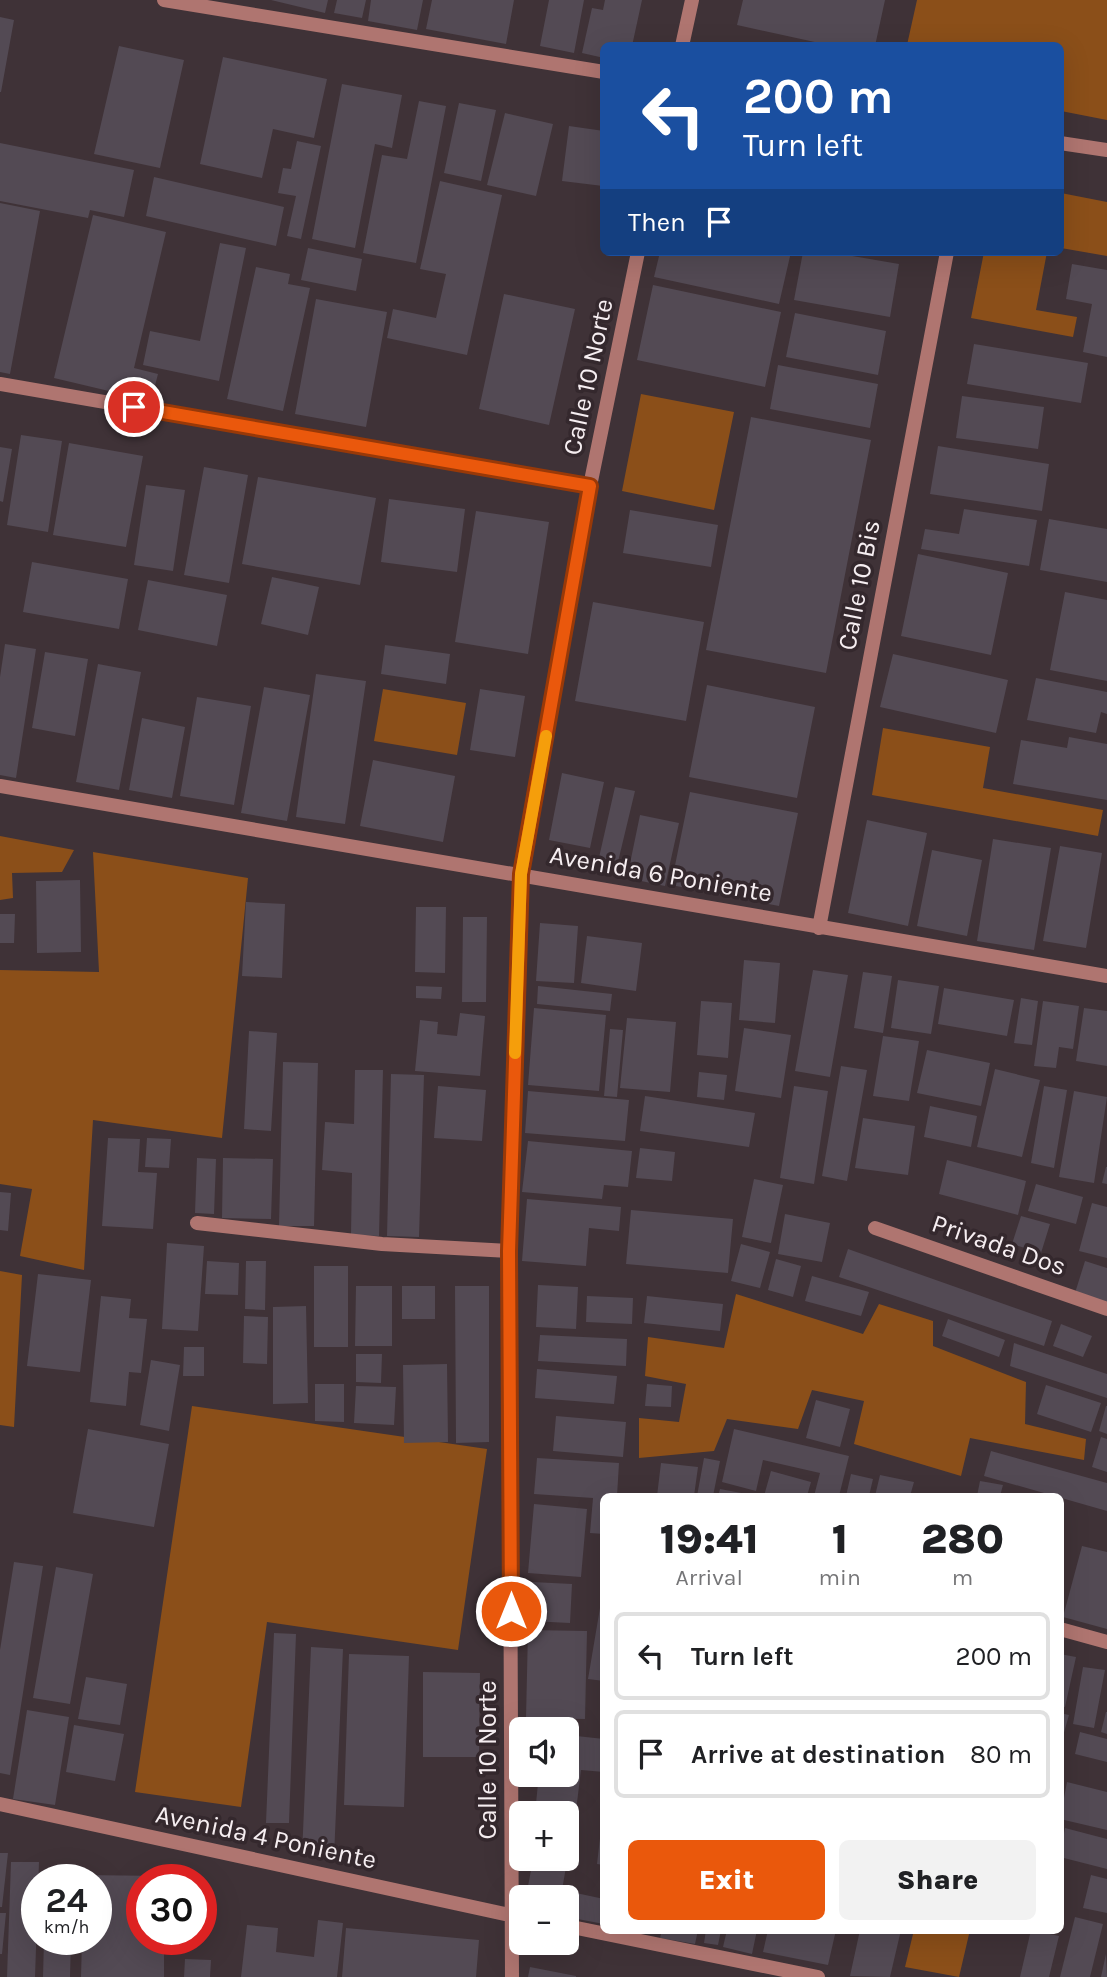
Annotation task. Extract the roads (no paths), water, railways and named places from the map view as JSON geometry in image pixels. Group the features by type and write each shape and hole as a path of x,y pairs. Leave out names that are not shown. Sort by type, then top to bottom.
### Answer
{"street":[{"path":"164,0 600,71"},
{"path":"683,42 692,0"},
{"path":"1064,144 1107,150"},
{"name":"Calle 10 Norte","path":"517,1885 509,1251 521,874 590,486 637,256"},
{"name":"Calle 10 Bis","path":"819,928 946,256"},
{"path":"0,384 590,486"},
{"name":"Avenida 6 Poniente","path":"0,786 1107,976"},
{"path":"197,1223 382,1244 509,1251"},
{"name":"Privada Dos","path":"875,1228 1107,1309"},
{"path":"1064,1630 1107,1642"},
{"name":"Avenida 4 Poniente","path":"0,1804 509,1914"},
{"path":"579,1928 600,1933"},
{"path":"606,1934 818,1977"},
{"name":"Calle 10 Norte","path":"512,1977 514,1955"}]}
